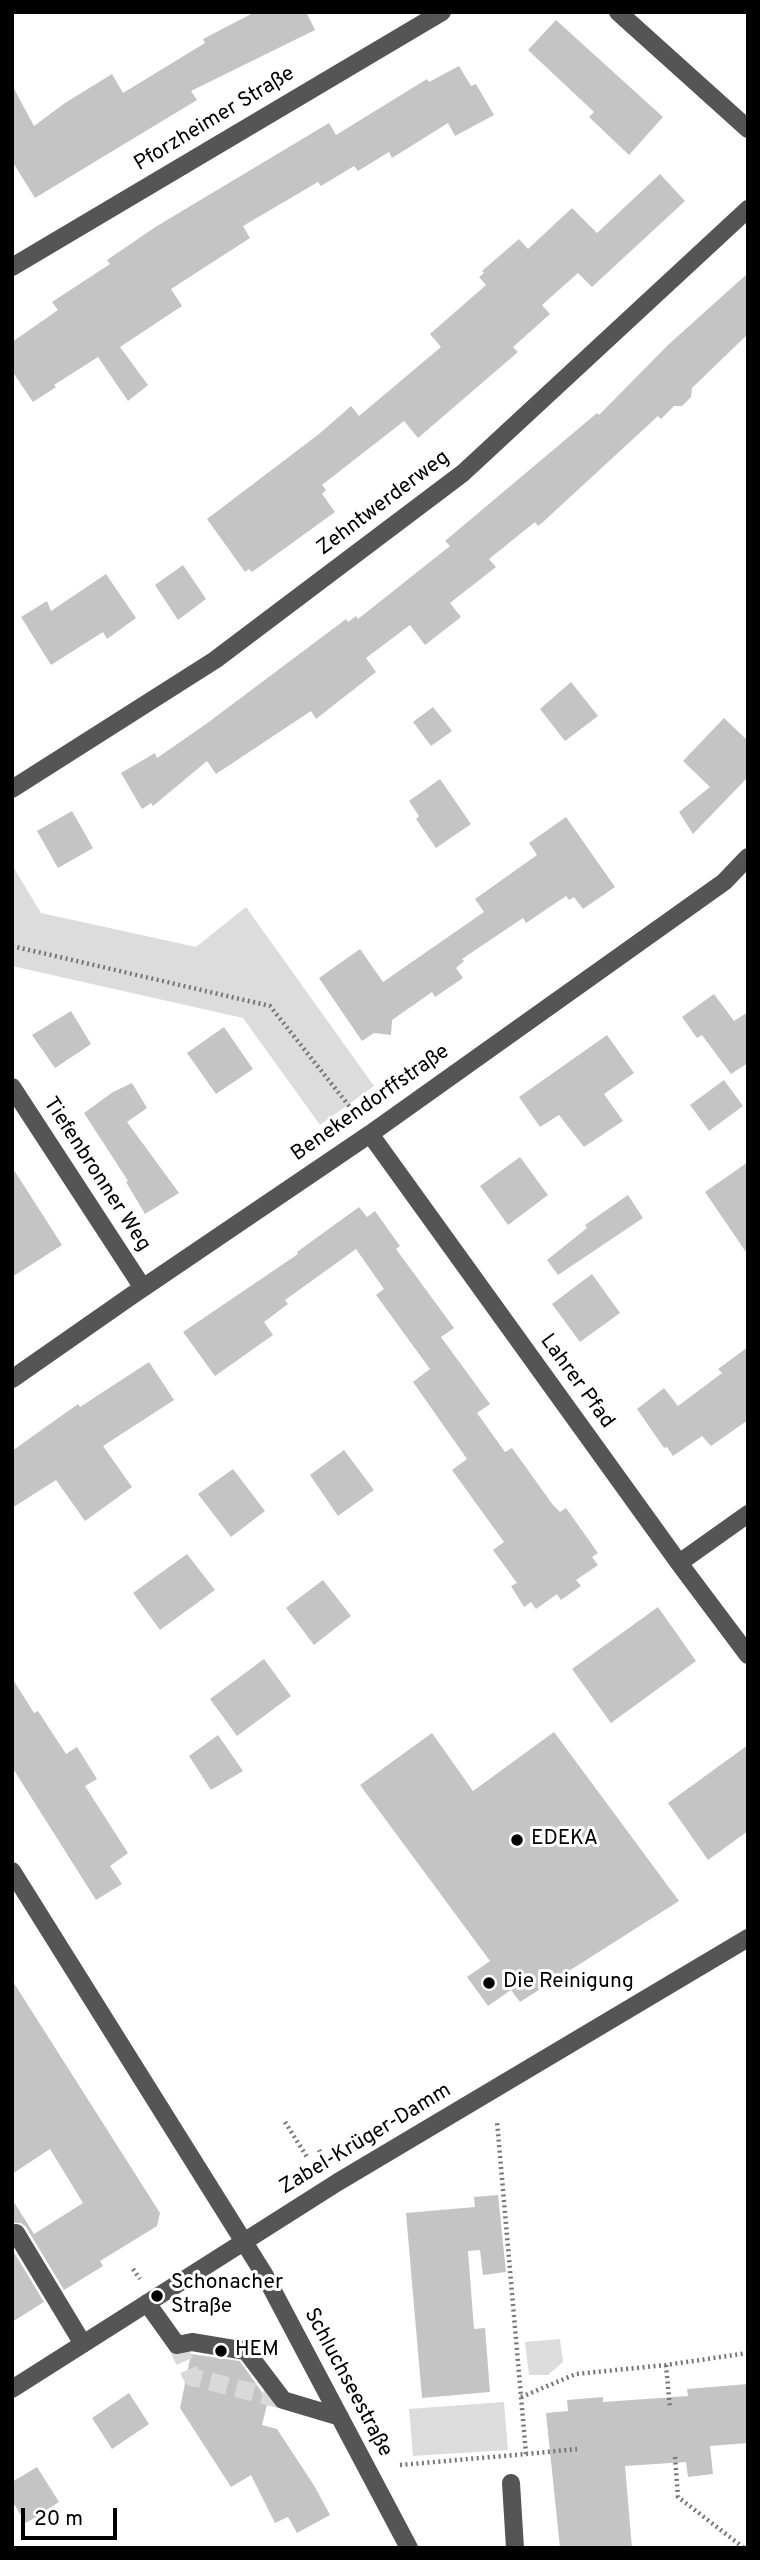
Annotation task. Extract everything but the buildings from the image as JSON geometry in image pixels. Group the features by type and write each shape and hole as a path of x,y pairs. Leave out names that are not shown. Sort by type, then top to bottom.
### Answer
{"street":[{"name":"Pforzheimer Straße","path":"12,267 442,12"},
{"path":"618,12 748,129"},
{"name":"Zehntwerderweg","path":"12,789 215,660 463,473 748,209"},
{"name":"Benekendorffstraße","path":"12,1379 142,1287 370,1134 724,882 748,857"},
{"name":"Tiefenbronner Weg","path":"12,1087 142,1287"},
{"name":"Lahrer Pfad","path":"370,1134 748,1655"},
{"path":"679,1563 748,1514"},
{"path":"12,1871 243,2241"},
{"name":"Zabel-Krüger-Damm","path":"12,2389 243,2241 748,1938"},
{"path":"16,2233 83,2344"},
{"name":"Schluchseestraße","path":"243,2241 409,2548"},
{"path":"147,2303 177,2344 192,2342 246,2351 283,2400 340,2417"},
{"path":"512,2483 515,2548"}],"path":[{"path":"12,946 270,1006 370,1134"},
{"path":"497,2121 526,2455"},
{"path":"285,2122 307,2157"},
{"path":"133,2269 140,2279"},
{"path":"521,2397 576,2374 748,2353"},
{"path":"666,2365 670,2408"},
{"path":"400,2465 577,2449"},
{"path":"675,2457 678,2497 744,2548"}],"shaded area":[{"path":"12,865 41,913 196,947 246,907 374,1086 320,1125 243,1018 12,966"},
{"path":"560,2339 563,2362 548,2375 529,2375 525,2342"},
{"path":"504,2402 508,2450 413,2456 409,2409"}],"tunnel":[{"path":"177,2345 192,2377 283,2400"}],"place":[{"name":"EDEKA","path":"517,1840"},
{"name":"Die Reinigung","path":"489,1983"},
{"name":"Schonacher Straße","path":"157,2296"},
{"name":"HEM","path":"221,2351"}]}
